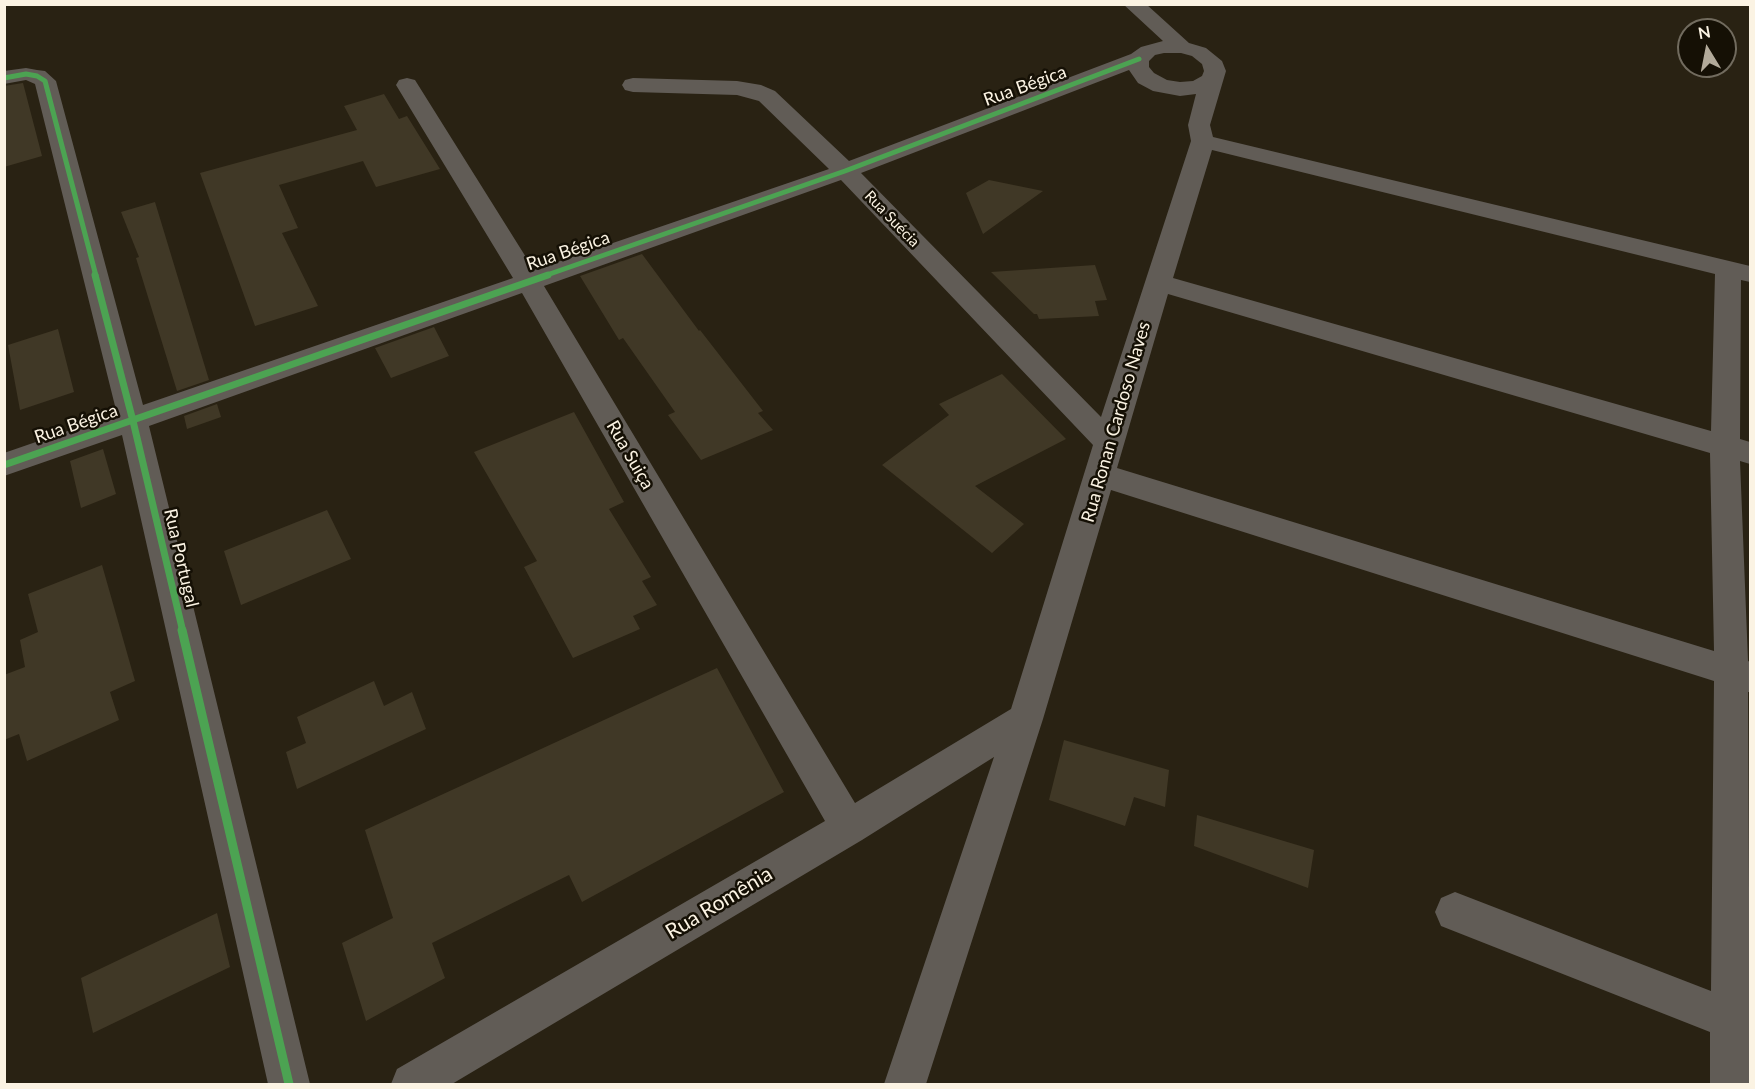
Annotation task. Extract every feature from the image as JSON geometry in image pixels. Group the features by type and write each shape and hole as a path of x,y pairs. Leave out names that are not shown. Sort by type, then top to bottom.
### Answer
{"street":[{"path":"1133,4 1182,47"},
{"path":"1151,18 1149,68 1201,133 1739,271 1740,1023 1731,1084"},
{"path":"1164,47 1182,47 1199,52 1211,61 1215,71 1211,80 1198,87 1180,88 1149,68 1164,47"},
{"name":"Rua Bégica","path":"4,465 845,171 1080,82 1149,68"},
{"name":"Rua Portugal","path":"4,78 26,74 37,76 45,81 133,421 289,1084"},
{"name":"Rua Ronan Cardoso Naves","path":"905,1084 1025,719 1100,475 1201,133 1211,80"},
{"name":"Rua Suiça","path":"407,85 528,281 849,827"},
{"name":"Rua Suécia","path":"633,85 753,90 767,96 845,171 1108,442"},
{"path":"1157,282 1738,449"},
{"path":"1100,475 1741,674"},
{"name":"Rua Romênia","path":"411,1084 849,827 1025,719"},
{"path":"1455,912 1740,1023"}],"building":[{"path":"23,83 42,156 4,167 4,86"},
{"path":"384,94 399,119 407,116 440,169 376,187 363,161 279,185 298,228 282,233 318,306 255,326 200,173 357,130 344,106"},
{"path":"989,180 1043,191 983,234 966,193"},
{"path":"155,202 209,380 177,391 136,258 139,257 121,212"},
{"path":"642,254 699,331 763,411 758,413 773,430 701,460 668,415 675,412 623,338 619,340 580,276"},
{"path":"1095,265 1107,300 1095,301 1099,316 1039,319 1037,314 1034,314 991,272"},
{"path":"434,327 449,356 391,378 375,348"},
{"path":"58,329 74,392 20,410 8,345"},
{"path":"1002,374 1066,439 975,486 1024,524 992,553 882,465 949,415 939,404"},
{"path":"217,404 221,417 187,429 184,416"},
{"path":"574,412 624,502 609,509 651,577 642,581 657,605 633,616 640,629 573,658 524,567 537,561 474,452"},
{"path":"103,449 116,494 81,508 70,461"},
{"path":"327,510 351,559 241,605 224,551"},
{"path":"102,565 135,681 110,692 119,720 27,761 19,734 4,740 4,675 25,667 20,640 38,632 28,594"},
{"path":"717,668 784,792 582,902 569,875 432,943 445,978 366,1021 342,943 393,918 365,830"},
{"path":"374,681 384,706 412,692 426,729 297,789 286,752 306,743 297,717"},
{"path":"1064,740 1169,770 1165,807 1134,797 1125,826 1049,800"},
{"path":"1197,815 1314,850 1308,888 1194,846"},
{"path":"217,913 230,967 93,1033 81,978"}],"cycle path":[{"path":"4,465 845,171 1139,59"},
{"path":"4,78 26,74 37,76 45,81 133,421 289,1084"}]}
